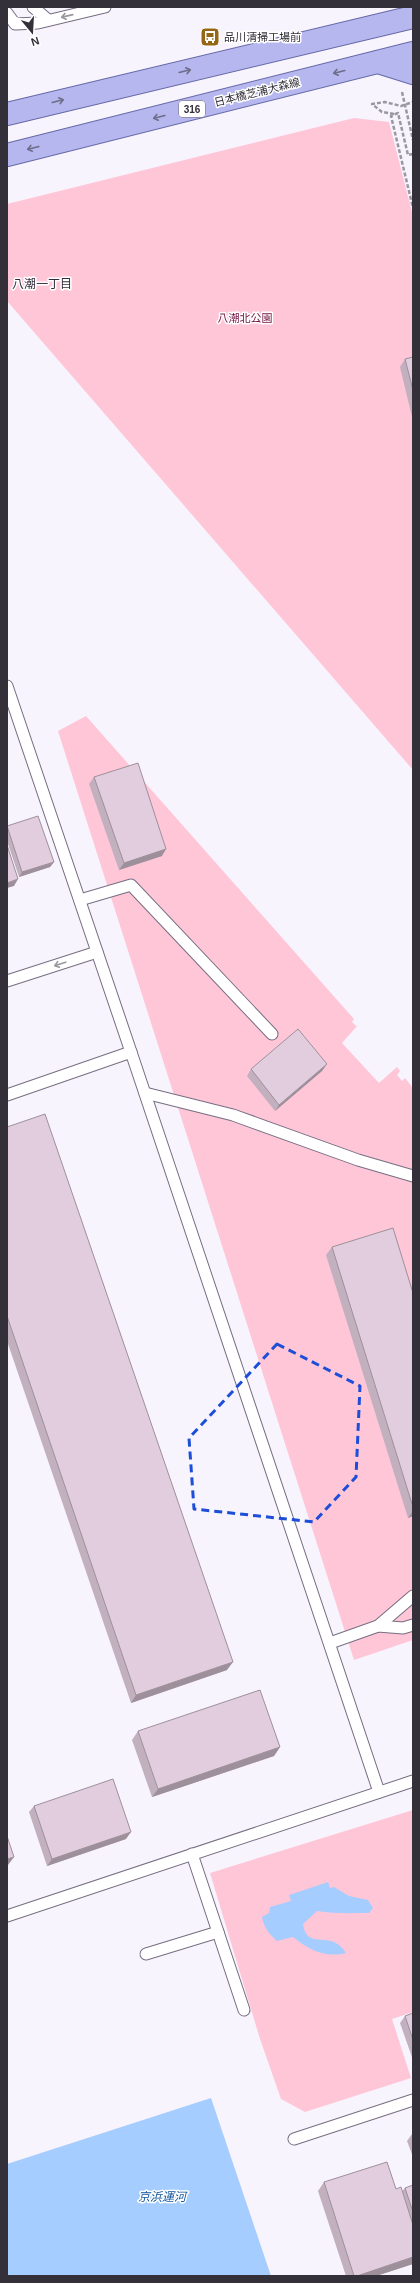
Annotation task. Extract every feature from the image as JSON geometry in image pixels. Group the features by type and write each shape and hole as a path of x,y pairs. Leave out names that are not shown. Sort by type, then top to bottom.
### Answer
{"main road":[{"path":"367,26 382,15 397,7"},
{"path":"7,114 367,26 413,17"},
{"path":"367,26 387,29 413,24"},
{"path":"377,62 398,51 413,47"},
{"name":"日本橋芝浦大森線","path":"7,155 413,53"},
{"path":"377,62 413,74"}],"lane":[{"path":"33,7 48,20"},
{"path":"7,13 15,24 48,20 105,7"},
{"path":"7,686 379,1792"},
{"path":"80,900 131,885 272,1034"},
{"path":"7,981 97,952"},
{"path":"7,1095 131,1052"},
{"path":"145,1093 233,1115 358,1160 413,1176"},
{"path":"330,1643 378,1626 413,1596"},
{"path":"378,1626 404,1628 413,1625"},
{"path":"7,1916 413,1781"},
{"path":"192,1854 244,2010"},
{"path":"146,1954 218,1932"},
{"path":"294,2138 413,2100"}],"path":[{"path":"413,102 401,106 385,102 372,104 382,112 398,113 408,155 413,154"},
{"path":"395,114 391,116 413,208"}],"highlighted area":[{"path":"277,1344 360,1386 356,1477 314,1522 194,1509 189,1438"}],"green space":[{"name":"八潮北公園","path":"354,118 389,122 413,216 413,770 7,301 7,204"},
{"path":"86,716 354,1019 352,1022 356,1026 358,1025 342,1043 379,1083 397,1067 400,1071 397,1075 402,1081 405,1078 413,1088 413,1640 354,1660 58,731"},
{"path":"413,1810 413,2012 392,2019 411,2078 305,2112 281,2099 260,2039 210,1873"}],"water":[{"path":"328,1882 330,1888 334,1887 349,1896 368,1900 373,1908 369,1913 336,1913 317,1911 303,1924 305,1932 309,1937 334,1942 346,1953 324,1954 305,1946 293,1937 277,1941 267,1930 262,1917 269,1913 270,1907 291,1901 289,1895"},
{"name":"京浜運河","path":"211,2098 271,2276 7,2276 7,2164"}],"building":[{"path":"413,357 413,390 405,359"},
{"path":"138,763 166,849 124,863 94,777"},
{"path":"38,816 54,862 22,872 7,826"},
{"path":"7,845 18,879 7,883"},
{"path":"298,1029 327,1064 279,1105 251,1069"},
{"path":"45,1114 233,1662 136,1695 7,1316 7,1127"},
{"path":"393,1228 413,1293 413,1507 332,1247"},
{"path":"260,1690 280,1747 158,1789 138,1731"},
{"path":"113,1779 131,1832 52,1859 34,1806"},
{"path":"7,1836 14,1857 7,1859"},
{"path":"413,2013 413,2040 405,2016"},
{"path":"387,2162 396,2189 401,2187 413,2225 413,2257 354,2276 324,2182"},
{"path":"413,2185 413,2212 405,2188"}],"place":[{"name":"品川清掃工場前","path":"210,37"}],"district":[{"name":"八潮一丁目","path":"42,284"}]}
